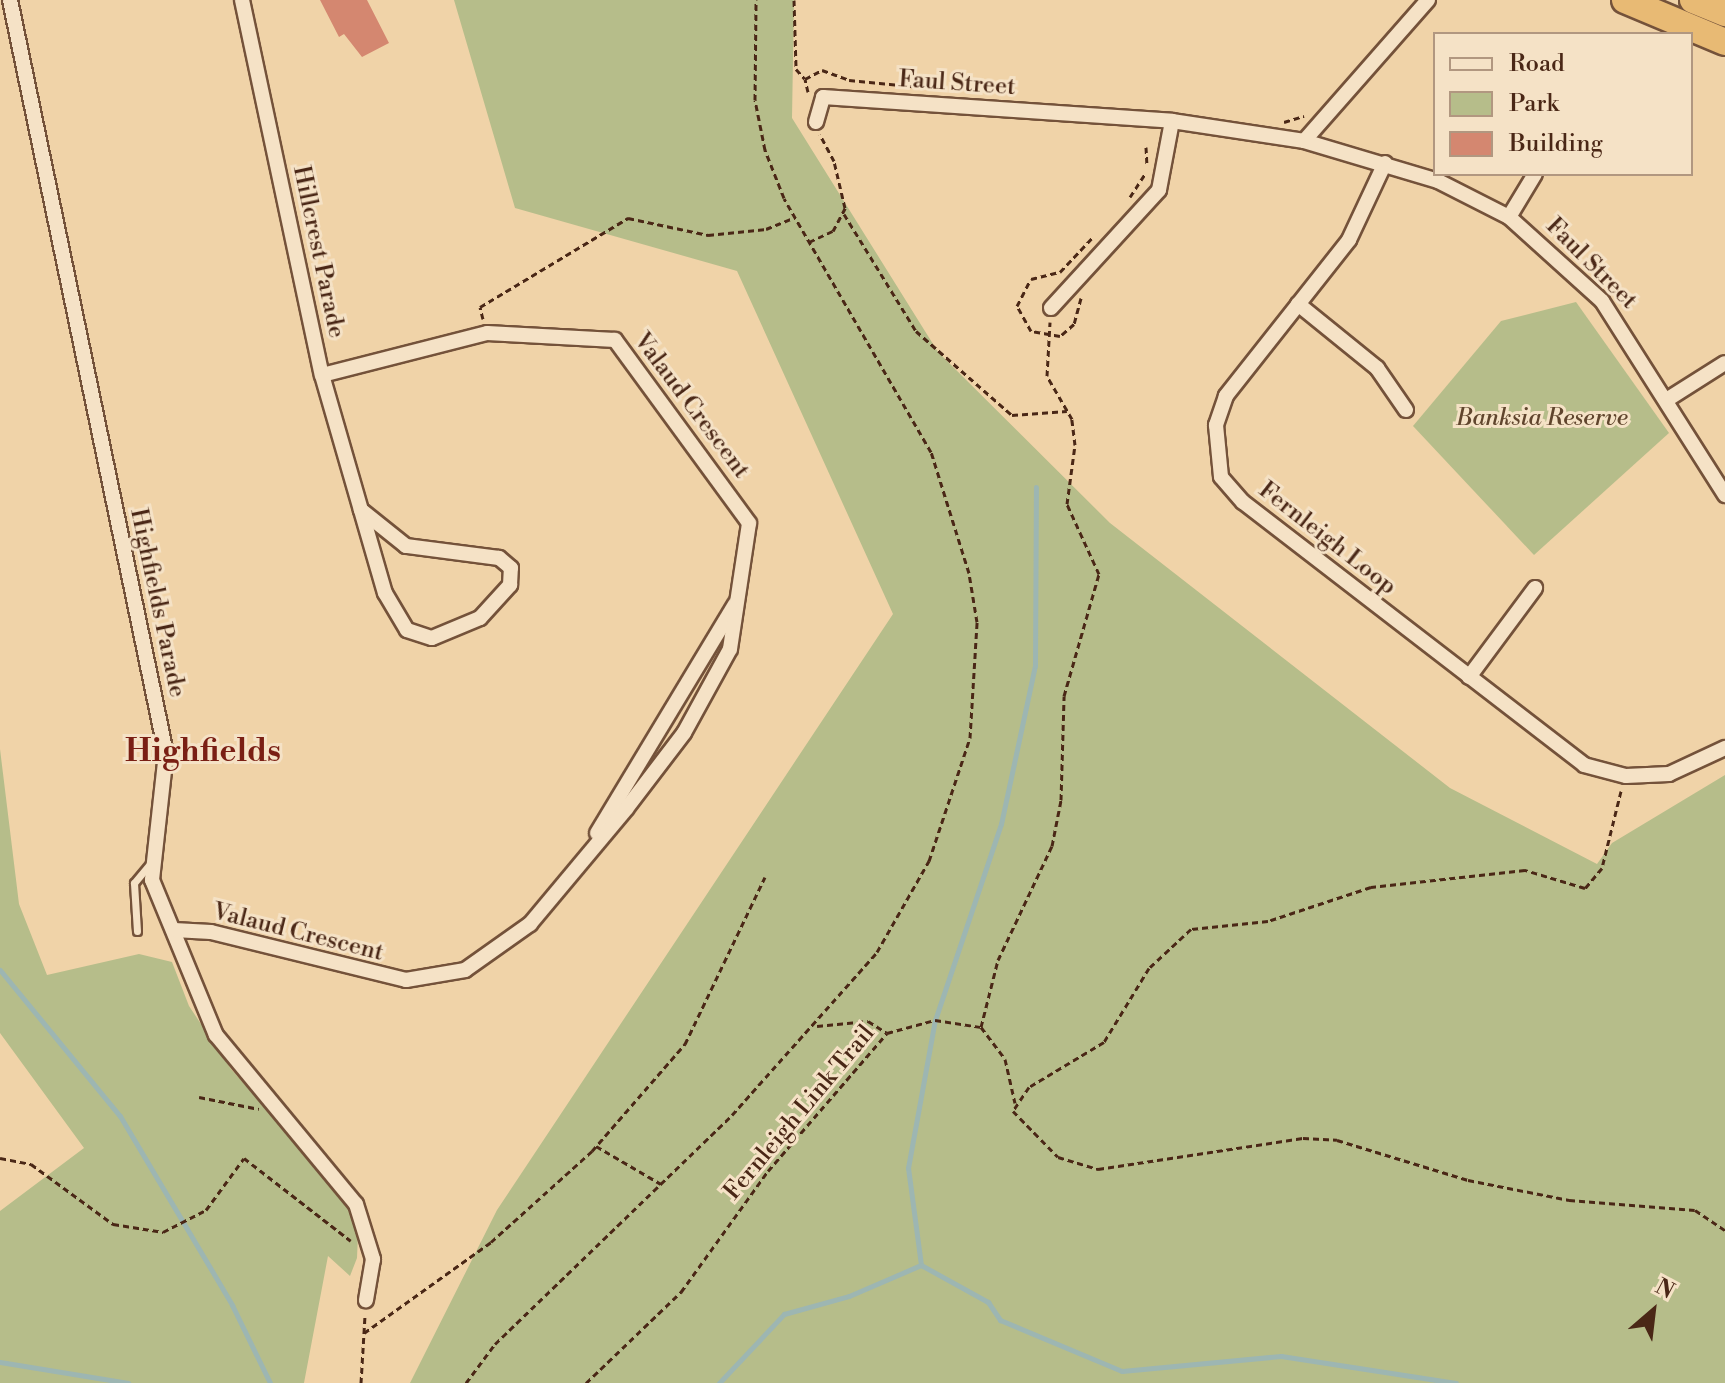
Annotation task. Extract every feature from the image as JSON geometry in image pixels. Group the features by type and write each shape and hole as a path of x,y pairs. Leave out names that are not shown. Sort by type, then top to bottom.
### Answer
{"highway":[{"path":"1625,0 1725,42"},
{"path":"1693,0 1725,13"}],"street":[{"name":"Highfields Parade","path":"10,0 166,753 151,863 157,898 174,930 216,1035 269,1104 356,1204 373,1259 366,1300"},
{"name":"Hillcrest Parade","path":"242,0 322,375 361,510 385,593 407,630 432,638 460,631 510,585 511,568 499,558 406,546 361,510"},
{"path":"1304,141 1428,0"},
{"name":"Faul Street","path":"816,127 823,97 1172,121 1304,141 1438,181 1509,217 1602,301 1668,399 1725,495"},
{"path":"1051,308 1159,190 1172,121"},
{"name":"Fernleigh Loop","path":"1385,163 1349,240 1226,396 1216,425 1221,477 1243,502 1584,765 1626,776 1669,774 1725,748"},
{"path":"1509,217 1534,176"},
{"path":"1298,304 1377,368 1406,410"},
{"name":"Valaud Crescent","path":"174,930 211,932 374,975 438,978 511,942 594,841 626,809 709,694 730,649 749,523 615,340 487,333 322,375"},
{"path":"1668,399 1725,363"},
{"path":"1469,677 1535,588"},
{"name":"Valaud Crescent","path":"594,841 738,598"}],"lane":[{"path":"137,931 134,883 151,863"}],"path":[{"path":"466,1383 495,1344 661,1184 816,1025 877,952 929,861 970,738 977,622 969,573 931,452 795,217 765,150 755,100 756,0"},
{"path":"794,0 796,69 805,79 809,104"},
{"path":"805,79 828,71 849,80 945,89"},
{"path":"1277,123 1311,113"},
{"path":"816,127 834,161 844,214 916,331 1012,415 1067,411"},
{"path":"1122,206 1145,175 1146,147"},
{"path":"809,242 828,236 844,214"},
{"path":"487,333 480,307 628,218 708,235 766,229 795,217"},
{"path":"1049,336 1024,325 1019,296 1031,279 1060,272 1097,234"},
{"path":"1051,308 1047,376 1067,411 1075,445 1067,504 1099,574 1064,696 1061,800 1052,846 998,960 981,1027 1005,1059 1020,1123 1058,1157 1098,1169 1303,1138 1337,1140 1468,1180 1569,1200 1695,1210 1725,1230"},
{"path":"1015,1103 1104,1042 1149,968 1191,929 1268,921 1371,887 1525,870 1585,888 1602,868 1626,776"},
{"path":"364,1333 491,1242 596,1146 685,1044 765,877"},
{"name":"Fernleigh Link Trail","path":"586,1383 681,1292 768,1171 887,1033 935,1020 981,1027"},
{"path":"816,1025 825,1030 841,1021 868,1021 887,1033"},
{"path":"199,1097 249,1110 269,1104"},
{"path":"596,1146 661,1184"},
{"path":"0,1158 31,1164 113,1224 163,1232 206,1210 244,1158 373,1259"},
{"path":"361,1383 366,1300"}],"green space":[{"path":"454,0 794,0 792,118 938,352 1110,523 1450,788 1597,864 1612,843 1725,775 1725,1383 410,1383 497,1210 893,614 737,271 515,208"},
{"name":"Banksia Reserve","path":"1576,302 1669,433 1534,555 1413,426 1501,321"},
{"path":"0,749 19,904 47,975 139,954 172,962 189,1006 231,1069 345,1199 358,1234 357,1258 350,1276 328,1256 304,1383 0,1383 0,1211 84,1148 0,1033"}],"building":[{"path":"320,0 367,0 389,43 362,57 344,34 339,37"}],"waterway":[{"path":"921,1265 908,1168 935,1020 1001,824 1035,666 1036,487"},
{"path":"0,970 120,1116 232,1305 270,1383"},
{"path":"719,1383 784,1314 849,1296 921,1265 988,1302 1000,1320 1122,1371 1281,1356 1456,1383"},
{"path":"0,1362 128,1383"}],"district":[{"name":"Highfields","path":"203,751"}]}
